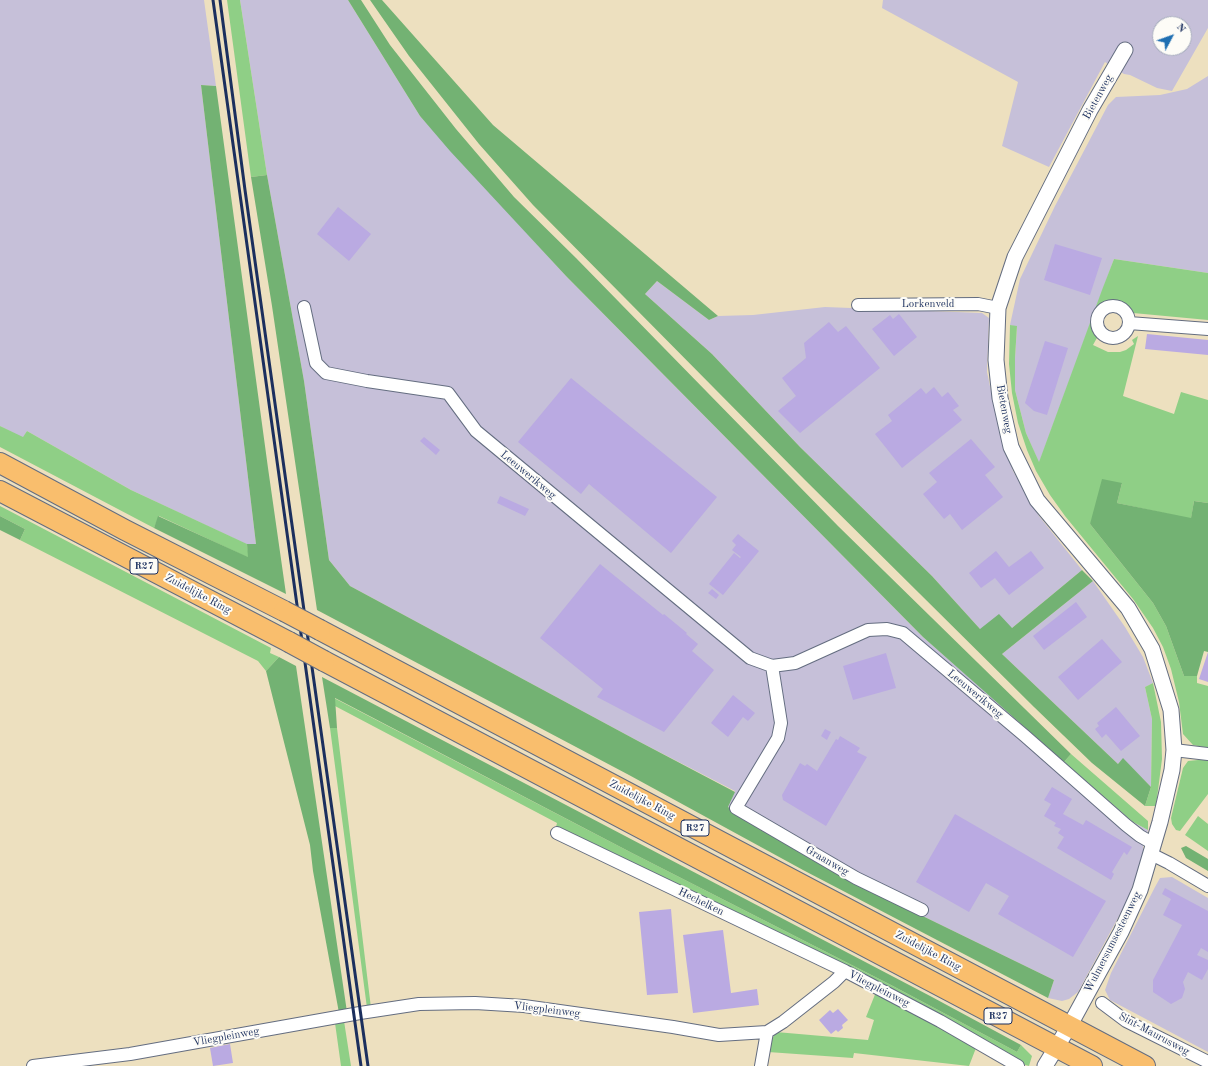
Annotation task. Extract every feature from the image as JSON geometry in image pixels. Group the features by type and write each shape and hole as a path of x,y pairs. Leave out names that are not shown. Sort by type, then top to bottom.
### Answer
{"highway":[{"name":"Zuidelijke Ring","path":"0,463 1070,1025"},
{"name":"Zuidelijke Ring","path":"0,491 1056,1047"},
{"name":"R27","path":"1070,1025 1145,1066"},
{"name":"R27","path":"1056,1047 1092,1066"}],"street":[{"name":"Bietenweg","path":"1125,50 1090,110 1015,257 998,308 996,360 1000,398 1011,447 1037,500 1128,608 1152,649 1171,710 1174,750"},
{"name":"Lorkenveld","path":"858,305 978,304 998,308"},
{"name":"Leeuwerikweg","path":"304,307 316,363 326,373 367,381 448,393 476,432 750,658 772,666 794,663 868,630 887,629 903,633 1025,736 1153,849"},
{"path":"1129,323 1208,329"},
{"name":"Graanweg","path":"772,666 781,723 778,738 736,808 856,878 922,910"},
{"path":"1174,750 1208,754"},
{"name":"Wulmersumsesteenweg","path":"1045,1066 1070,1025 1131,912 1140,890 1153,849 1172,770 1174,750"},
{"name":"Hechelken","path":"557,833 845,971"},
{"path":"1153,849 1169,863 1208,886"},
{"name":"Vliegpleinweg","path":"33,1066 130,1054 419,1004 475,1003 524,1006 719,1035 767,1032 783,1022 834,982 845,971 940,1021 1018,1066"},
{"name":"Sint-Maurusweg","path":"1102,1003 1126,1021 1208,1062"},
{"path":"761,1066 767,1032"}],"shaded area":[{"path":"0,0 204,0 216,86 201,85 256,544 246,544 131,490 27,431 23,438 0,426"},
{"path":"240,0 348,0 420,116 566,276 923,637 1133,822 1148,830 1143,847 1144,856 1126,903 1078,992 1069,999 1062,1001 1048,998 1054,980 859,885 728,807 735,791 638,741 350,586 329,560 304,381 267,175"},
{"path":"883,0 1208,0 1208,28 1192,56 1172,91 1157,88 1130,75 1124,74 1105,62 1049,167 1002,146 1018,82 882,8"},
{"path":"1208,76 1208,273 1114,259 1039,463 1026,433 1015,390 1017,327 1010,325 1020,279 1055,206 1108,105 1116,97 1160,95 1187,89"},
{"path":"657,281 709,320 718,316 753,315 825,307 982,313 989,318 987,372 998,424 1013,471 1039,516 1082,570 1012,628 980,629 932,576 800,447 712,354 645,294"},
{"path":"1093,581 1125,627 1143,657 1153,683 1145,687 1152,719 1151,787 1123,759 1118,764 1002,654"},
{"path":"1172,877 1208,898 1208,1052 1110,1000 1105,990 1111,973 1160,878"}],"green space":[{"path":"227,0 240,0 267,175 251,177"},
{"path":"348,0 361,0 390,45 456,129 514,197 576,258 838,526 1071,754 1064,762 923,637 566,276 450,151 420,116"},
{"path":"370,0 382,0 493,125 718,316 709,320 657,281 645,294 712,354 800,447 932,576 980,629 999,614 1012,628 1082,570 1093,581 1002,654 1118,764 1123,758 1151,787 1145,806 1092,763 1034,707 805,480 533,205 479,144 409,56"},
{"path":"201,85 216,86 286,594 154,528 158,516 248,557 247,544 256,544"},
{"path":"267,175 304,381 329,560 350,586 735,792 728,807 859,885 1054,980 1048,998 803,870 629,775 317,610 272,306 251,177"},
{"path":"1114,259 1208,273 1208,320 1133,313 1125,305 1118,301 1105,303 1094,315 1092,323 1098,336 1093,345 1108,352 1120,352 1126,350 1134,344 1132,340 1138,336 1123,396 1174,414 1181,392 1208,400 1208,503 1194,501 1191,519 1117,503 1122,483 1090,524 1153,603 1166,626 1184,676 1197,676 1197,683 1208,686 1208,748 1193,745 1183,734 1179,702 1171,669 1163,647 1153,628 1133,599 1065,516 1050,495 1036,471 1018,423 1012,393 1009,364 1010,325 1017,326 1015,390 1026,433 1039,462"},
{"path":"0,426 23,437 27,431 131,490 247,544 249,558 159,516 154,528 0,447"},
{"path":"1102,479 1122,483 1117,503 1191,518 1194,501 1208,503 1208,652 1204,651 1197,676 1184,676 1166,626 1153,603 1090,524"},
{"path":"0,506 271,648 270,653 279,657 266,671 258,661 20,540 25,529 0,516"},
{"path":"0,516 25,529 20,540 0,530"},
{"path":"279,657 296,666 347,1012 339,1013 313,871 310,845 266,671"},
{"path":"322,677 1021,1045 1017,1052 891,985 632,853 335,698 337,728 330,728"},
{"path":"1153,683 1161,722 1162,759 1156,806 1145,806 1151,787 1152,719 1145,687"},
{"path":"334,698 632,853 891,985 1017,1052 1021,1045 1032,1056 1029,1066 1022,1064 888,989 556,827 557,823 335,706"},
{"path":"330,728 337,728 371,1008 367,1008"},
{"path":"1071,754 1148,821 1148,830 1133,822 1064,762"},
{"path":"1208,760 1208,794 1180,831 1176,830 1172,824 1171,818 1183,768 1188,761"},
{"path":"1198,816 1208,824 1208,851 1185,835"},
{"path":"1186,846 1208,859 1208,871 1186,858 1181,848"},
{"path":"876,992 976,1048 969,1066 854,1053 853,1058 768,1052 776,1032 868,1040 874,1020 866,1017"},
{"path":"344,1021 351,1066 341,1066 335,1023"}],"building":[{"path":"338,207 371,234 349,261 317,234"},
{"path":"1055,244 1102,258 1090,295 1044,280"},
{"path":"899,314 917,337 894,356 872,329 890,315 893,319"},
{"path":"829,322 838,332 846,326 880,368 800,433 778,411 796,396 782,378 806,358 804,343"},
{"path":"1147,334 1208,340 1208,355 1145,349"},
{"path":"1045,341 1068,348 1047,415 1034,411 1025,403"},
{"path":"571,378 717,497 671,553 589,484 581,494 518,442"},
{"path":"934,387 942,397 948,392 959,406 953,410 962,420 902,468 875,434 892,421 888,415 921,388 926,394"},
{"path":"424,437 440,450 436,455 420,441"},
{"path":"971,439 995,467 985,475 1003,497 962,530 950,514 944,519 923,494 937,482 929,473"},
{"path":"500,496 529,509 525,516 497,503"},
{"path":"738,534 759,551 723,595 709,584 734,553 740,558 741,557 732,550 736,545 732,541"},
{"path":"996,551 1009,567 1031,551 1044,568 1009,595 995,578 981,588 969,573"},
{"path":"600,564 687,633 686,634 698,644 692,651 714,670 664,732 597,697 603,689 540,638"},
{"path":"712,589 719,595 716,599 708,593"},
{"path":"1076,602 1087,617 1044,650 1033,636"},
{"path":"1102,639 1122,662 1078,700 1058,677"},
{"path":"1208,652 1208,682 1199,679"},
{"path":"886,653 896,688 853,700 843,666"},
{"path":"733,695 755,713 748,721 743,717 728,737 711,723"},
{"path":"1116,707 1140,736 1121,751 1106,734 1102,738 1095,729 1099,726 1097,723"},
{"path":"825,729 831,732 827,740 821,736"},
{"path":"840,736 860,748 857,752 867,757 826,826 783,800 782,795 800,763 805,766 807,764 817,771 836,739 838,740"},
{"path":"1052,787 1072,799 1063,814 1083,825 1086,820 1132,847 1127,855 1124,852 1112,872 1114,874 1111,880 1057,848 1064,837 1058,833 1061,829 1054,826 1056,823 1044,816 1051,804 1044,800"},
{"path":"955,814 1106,901 1073,957 998,914 1009,896 986,883 969,912 916,882"},
{"path":"1165,888 1208,911 1208,952 1201,948 1197,955 1208,960 1208,969 1202,980 1188,972 1183,982 1185,989 1182,998 1171,1004 1153,992 1153,980 1182,925 1163,915 1171,899 1162,894"},
{"path":"671,909 678,993 647,995 639,912"},
{"path":"723,930 731,993 757,989 759,1005 693,1013 683,935"},
{"path":"838,1009 848,1020 842,1025 843,1028 838,1032 836,1030 831,1034 819,1020 830,1010 833,1013"},
{"path":"230,1044 233,1063 213,1066 210,1048"}],"railway":[{"path":"213,0 361,1066"},
{"path":"220,0 245,190 368,1066"}]}
